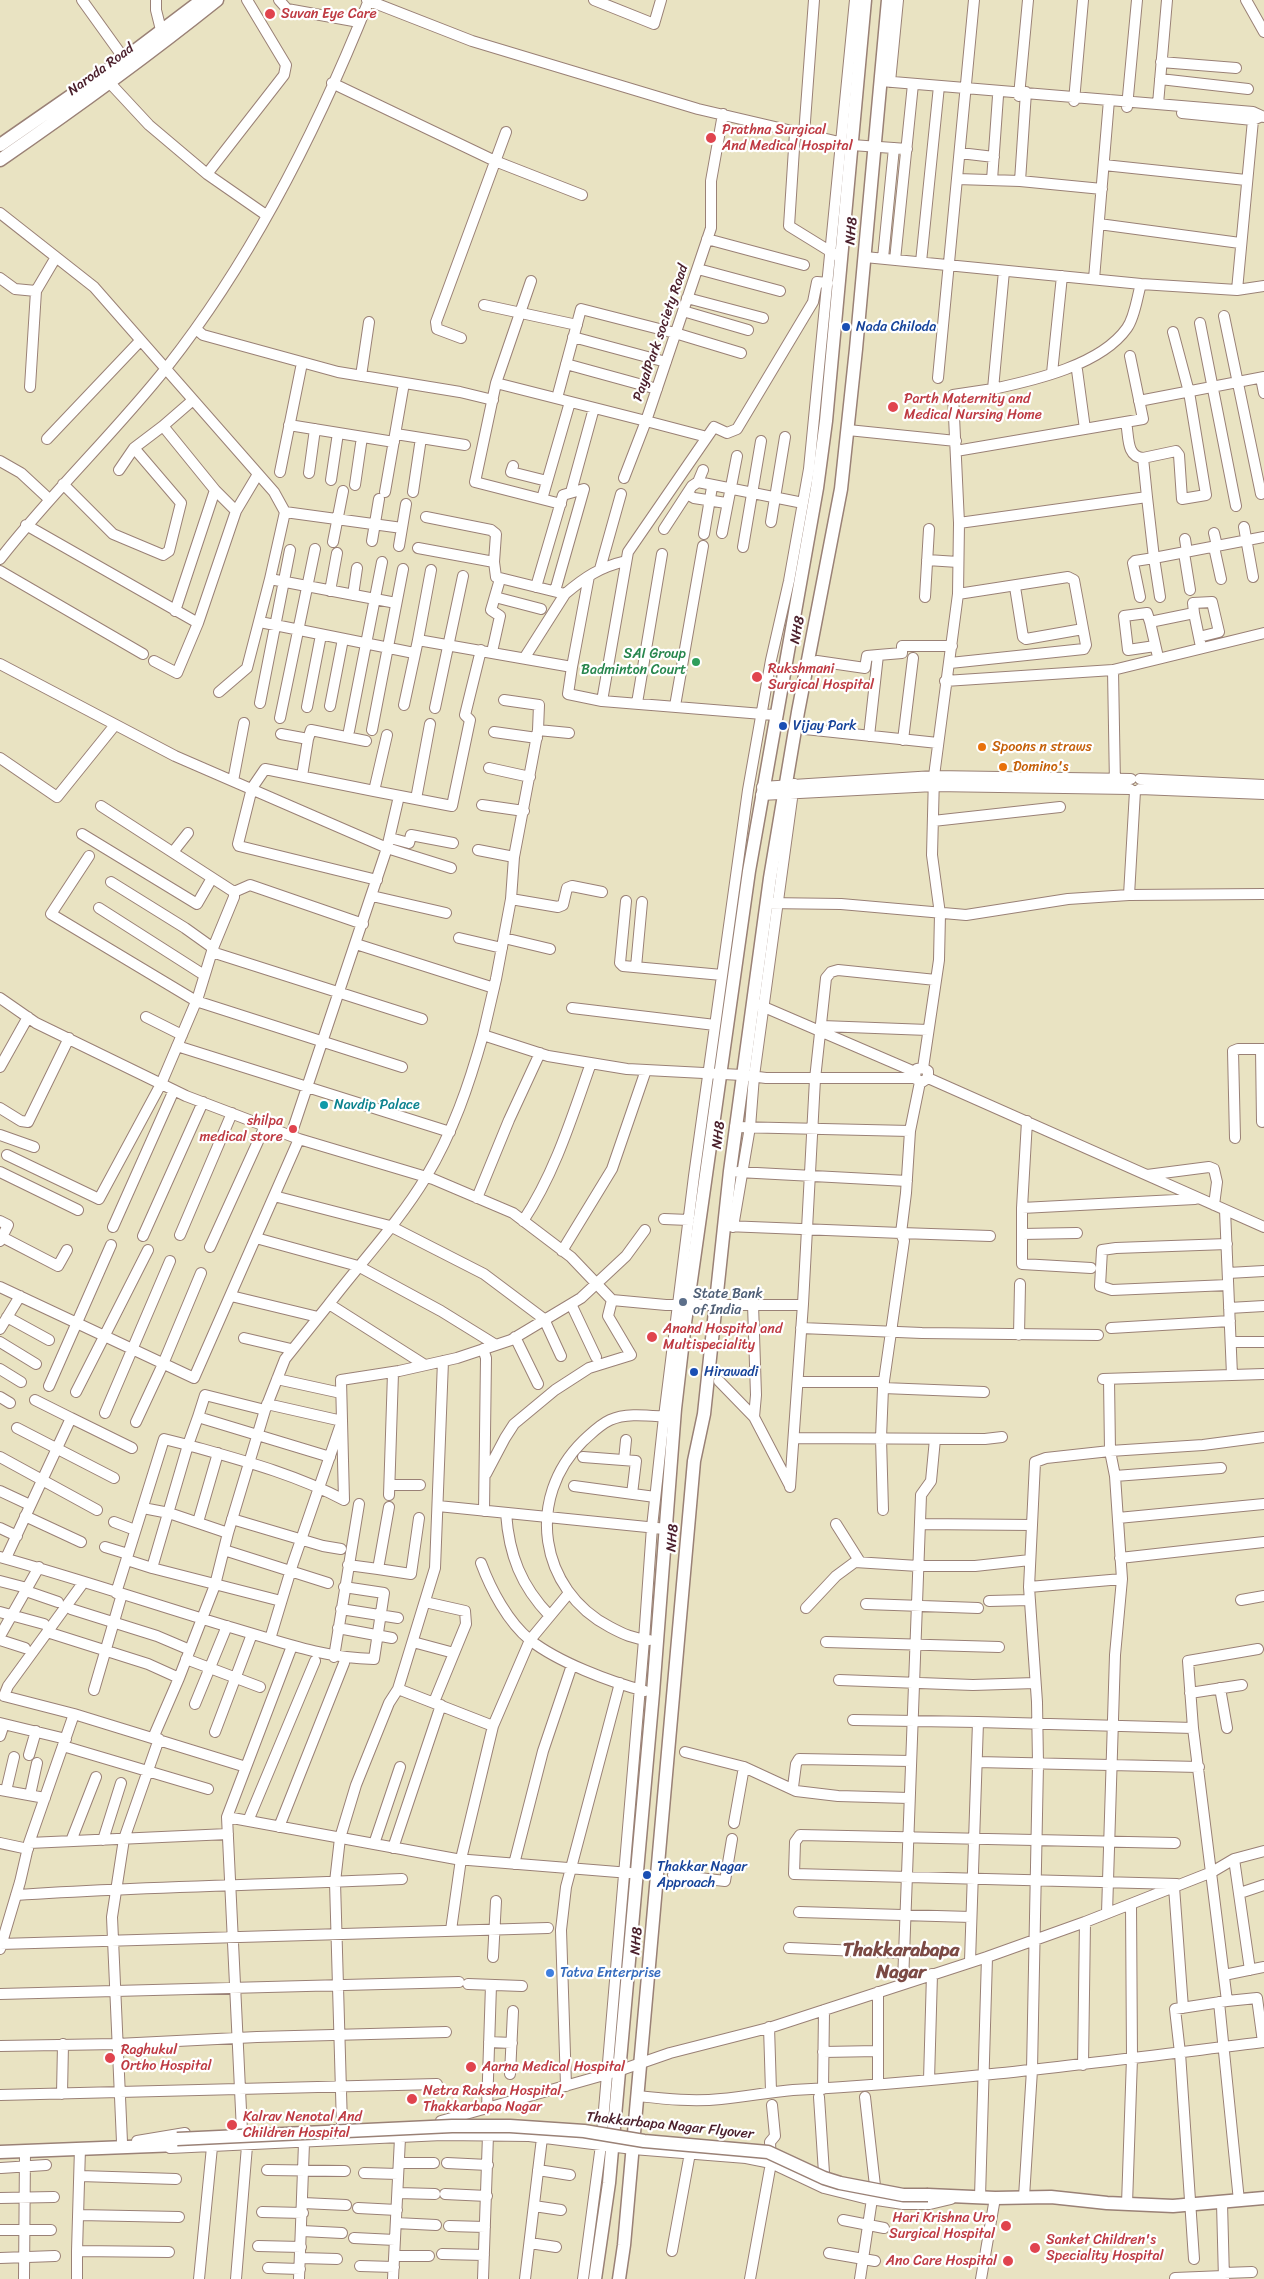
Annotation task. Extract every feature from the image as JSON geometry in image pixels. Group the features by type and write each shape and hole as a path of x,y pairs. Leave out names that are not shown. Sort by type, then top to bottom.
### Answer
{"main road":[{"name":"Naroda Road","path":"0,160 110,82 161,30 202,0"},
{"name":"Naroda Road","path":"0,145 127,63 217,0"},
{"name":"NH8","path":"595,2279 602,2243 606,2146 630,1873 653,1693 651,1640 667,1529 669,1417 714,1073 775,715 817,488 826,421 837,255 847,144 865,0"},
{"name":"NH8","path":"619,2279 638,2096 694,1461 704,1414 728,1227 730,1171 735,1127 748,1076 771,903 789,789 848,470 848,430 874,146 886,81 888,0"},
{"name":"Thakkarbapa Nagar Flyover","path":"137,2144 510,2130 583,2136 643,2146 767,2157 822,2183 903,2200 955,2196 994,2198 1051,2197 1127,2204 1191,2205 1239,2202 1264,2198"},
{"path":"0,2146 122,2142 137,2144"},
{"path":"0,2152 137,2144"}],"street":[{"path":"82,0 127,63"},
{"path":"156,0 156,10 161,30"},
{"path":"207,174 284,75 286,64 247,0"},
{"path":"279,0 286,9 359,22"},
{"path":"0,559 48,499 165,369 196,329 243,257 300,154 368,0 472,41 722,114 847,144 907,149"},
{"path":"594,0 654,24 661,0"},
{"path":"684,1304 689,1220 714,1073 715,1025 722,975 761,714 809,469 828,283 837,255 788,226 814,0"},
{"path":"847,144 855,0"},
{"path":"898,0 886,81 968,89 977,88 1022,95 1259,118"},
{"path":"938,378 947,265 968,89 974,0"},
{"path":"1020,181 1022,95 1028,0"},
{"path":"1074,99 1083,0"},
{"path":"1127,105 1137,0"},
{"path":"1158,104 1167,0"},
{"path":"1246,0 1264,32"},
{"path":"1162,62 1236,68"},
{"path":"1160,79 1248,89"},
{"path":"110,82 149,125 207,174 266,215"},
{"path":"332,83 495,161 582,195"},
{"path":"895,260 913,84"},
{"path":"921,262 939,86"},
{"path":"968,89 975,93 998,96 1022,95"},
{"path":"992,180 998,96"},
{"path":"1094,279 1109,103"},
{"path":"1127,105 1158,104 1252,112 1259,118"},
{"name":"PayalPark society Road","path":"496,382 646,422 712,228 710,181 722,114"},
{"path":"1236,290 1246,180 1259,118"},
{"path":"461,338 437,329 436,322 506,132"},
{"path":"883,258 894,148"},
{"path":"960,154 994,157"},
{"path":"1104,165 1246,180"},
{"path":"957,179 1020,181 1102,189"},
{"path":"0,213 94,287 274,492 285,512 260,622 247,668 219,692"},
{"path":"1099,224 1240,243"},
{"path":"707,239 804,265"},
{"path":"30,388 36,291 56,257"},
{"path":"865,257 1141,284 1236,290 1264,286"},
{"path":"698,269 780,291"},
{"path":"993,389 1004,270"},
{"path":"1052,373 1062,276"},
{"path":"0,278 15,289 36,291"},
{"path":"530,281 496,382 475,482 561,504"},
{"path":"602,701 628,552 714,427 727,432 737,429 755,402 813,302 817,282 828,283"},
{"path":"883,1510 881,1438 883,1385 904,1241 900,1233 907,1181 910,1131 939,960 940,914 932,855 934,781 945,681 950,663 958,594 959,523 954,395 1025,382 1052,373 1110,346 1128,326 1141,284"},
{"path":"687,298 763,318"},
{"path":"484,305 577,325"},
{"path":"557,398 581,309 675,333 741,353"},
{"path":"683,311 748,330"},
{"path":"1224,316 1261,494"},
{"path":"361,376 369,322"},
{"path":"1200,323 1236,506"},
{"path":"196,329 203,335 338,372 460,392 492,400"},
{"path":"1126,422 1132,454 1136,458 1176,451 1179,455 1182,499 1206,495 1189,392 1173,332"},
{"path":"573,338 666,362"},
{"path":"47,439 140,340"},
{"path":"848,430 956,446 1085,429 1143,419 1130,356"},
{"path":"280,472 302,362"},
{"path":"566,364 657,389"},
{"path":"1077,370 1085,429"},
{"path":"1139,402 1262,378 1264,393"},
{"path":"372,541 395,438 404,383"},
{"path":"119,470 134,448 193,400"},
{"path":"542,499 570,402"},
{"path":"571,492 594,408"},
{"path":"624,478 646,422 707,437"},
{"path":"289,425 362,437 421,438 465,445"},
{"path":"163,426 216,490 236,510"},
{"path":"308,473 315,429"},
{"path":"331,480 338,433"},
{"path":"355,485 362,437"},
{"path":"771,522 785,437"},
{"path":"413,492 421,438"},
{"path":"743,547 760,441"},
{"path":"63,484 113,534 166,555 169,551 181,503 134,448"},
{"path":"722,533 726,503 737,456"},
{"path":"1143,458 1160,597"},
{"path":"0,461 21,473 48,499"},
{"path":"507,490 512,469 547,481"},
{"path":"664,529 687,494 698,482 703,470"},
{"path":"154,661 177,674 198,624 236,510 258,474"},
{"path":"698,482 712,487 803,503"},
{"path":"704,534 712,487"},
{"path":"525,657 560,593 584,489 563,495 536,587"},
{"path":"175,611 216,490"},
{"path":"333,542 343,491"},
{"path":"600,569 621,494"},
{"path":"687,494 726,503"},
{"path":"959,523 1147,497"},
{"path":"399,546 406,504"},
{"path":"285,512 402,528"},
{"path":"426,517 491,530 496,534 494,562 496,577 560,593 600,569 626,561"},
{"path":"26,525 198,624"},
{"path":"1244,527 1252,577"},
{"path":"925,597 928,529"},
{"path":"1214,533 1221,579"},
{"path":"1140,597 1133,563 1136,560 1264,538"},
{"path":"1185,539 1190,590"},
{"path":"675,706 703,546"},
{"path":"418,548 494,562"},
{"path":"280,718 314,549"},
{"path":"260,703 290,550"},
{"path":"330,591 337,553"},
{"path":"637,703 662,554"},
{"path":"927,560 958,562"},
{"path":"349,731 382,562"},
{"path":"353,595 358,568"},
{"path":"372,730 403,568"},
{"path":"404,705 431,570"},
{"path":"0,571 143,654"},
{"path":"435,708 463,576"},
{"path":"589,576 568,694 602,701 775,715"},
{"path":"950,663 1084,649 1086,645 1074,580 1068,578 958,594"},
{"path":"270,579 396,603"},
{"path":"492,652 500,616 491,610 500,579"},
{"path":"1015,587 1023,637 1026,639 1083,629"},
{"path":"495,597 541,610"},
{"path":"945,681 1113,670 1158,658 1200,642 1219,632 1212,602 1193,603 1200,642"},
{"path":"1155,646 1128,650 1124,616 1148,614 1158,658"},
{"path":"1150,622 1194,614"},
{"path":"260,622 414,653"},
{"path":"1200,642 1264,633"},
{"path":"307,707 321,634"},
{"path":"330,706 343,639"},
{"path":"418,640 525,657 572,667"},
{"path":"817,661 865,668 867,656 902,653 902,646 952,646"},
{"path":"377,880 239,846 252,788 265,769 452,806 470,720 465,715 481,650"},
{"path":"869,736 878,656"},
{"path":"903,740 913,658"},
{"path":"0,664 175,756 451,868"},
{"path":"1113,670 1115,783"},
{"path":"122,2142 112,1917 124,1839 148,1771 156,1739 215,1585 228,1533 257,1435 277,1379 291,1349 390,1226 426,1177 450,1132 471,1077 483,1035 503,943 511,899 514,857 537,734 539,705 504,700"},
{"path":"233,781 244,723"},
{"path":"0,758 57,797 115,724"},
{"path":"416,799 430,724"},
{"path":"302,776 310,730 366,741"},
{"path":"805,730 938,744"},
{"path":"494,732 569,733"},
{"path":"281,734 308,739"},
{"path":"374,791 387,735"},
{"path":"489,768 530,777"},
{"path":"762,791 934,781 1115,783 1264,794"},
{"path":"1135,785 1264,785"},
{"path":"1129,895 1135,785"},
{"path":"0,1287 194,1378 274,1196 295,1137 307,1087 377,880 399,796"},
{"path":"482,805 524,811"},
{"path":"101,806 234,892"},
{"path":"933,821 1060,807"},
{"path":"173,852 188,833"},
{"path":"82,834 197,904 212,878"},
{"path":"388,843 408,843 411,835 453,843"},
{"path":"478,850 514,857"},
{"path":"89,856 51,914 196,1001 402,1067"},
{"path":"111,882 185,928 213,948 215,953 422,1020"},
{"path":"234,892 250,885 363,924"},
{"path":"511,899 558,907 563,905 567,888 572,886 602,892"},
{"path":"7,1155 99,1199 161,1084 196,1001 234,892"},
{"path":"771,903 841,904 966,915 1068,900 1129,895 1264,894"},
{"path":"372,896 446,913"},
{"path":"626,901 620,963 623,966 722,975"},
{"path":"636,967 642,902"},
{"path":"99,908 204,975"},
{"path":"458,938 550,950"},
{"path":"356,944 494,988"},
{"path":"719,1381 754,1417 790,1487 816,1079 824,984 831,972 838,970 936,980"},
{"path":"0,998 28,1017 174,1090 295,1137 426,1177 513,1214 562,1251 596,1282 612,1300 684,1304 803,1304"},
{"path":"758,1005 821,1029 920,1076 1027,1121 1146,1176 1264,1227"},
{"path":"572,1008 715,1025"},
{"path":"0,1067 28,1017"},
{"path":"146,1017 182,1035"},
{"path":"821,1029 928,1030"},
{"path":"483,1035 540,1053 591,1063 646,1070 816,1079 920,1076"},
{"path":"0,1108 21,1121 28,1122 69,1038"},
{"path":"177,1046 450,1132"},
{"path":"1235,1138 1233,1051 1238,1049 1263,1049 1262,1122"},
{"path":"477,1198 509,1120 540,1053"},
{"path":"523,1221 538,1199 568,1129 591,1063"},
{"path":"562,1251 612,1170 646,1070"},
{"path":"748,1076 750,1127 744,1172 728,1227 990,1236"},
{"path":"113,1227 174,1090"},
{"path":"143,1236 203,1102"},
{"path":"180,1235 232,1113"},
{"path":"1027,1121 1022,1208 1022,1264 1091,1268"},
{"path":"210,1247 265,1126"},
{"path":"735,1127 910,1131"},
{"path":"0,1135 34,1146"},
{"path":"1146,1176 1203,1168 1214,1169 1217,1182 1214,1205"},
{"path":"730,1171 907,1181"},
{"path":"0,1172 78,1210"},
{"path":"274,1196 390,1226 484,1274 544,1319 561,1356"},
{"path":"1022,1208 1199,1199"},
{"path":"1225,1210 1232,1375"},
{"path":"664,1219 689,1220"},
{"path":"0,1221 8,1225 1,1239 58,1266 66,1250"},
{"path":"94,1690 113,1624 135,1530 164,1439 249,1463 319,1487 344,1500 342,1380 393,1372 443,1361 496,1345 515,1337 580,1298 626,1256 645,1230"},
{"path":"1022,1234 1077,1233"},
{"path":"256,1238 358,1266 441,1311 496,1345"},
{"path":"1227,1244 1102,1250 1100,1286 1112,1290 1228,1285"},
{"path":"49,1386 111,1245"},
{"path":"76,1392 106,1337 148,1250"},
{"path":"105,1413 134,1350 170,1261"},
{"path":"1228,1273 1264,1272"},
{"path":"136,1422 163,1364 201,1273"},
{"path":"1019,1335 1020,1284"},
{"path":"0,1329 20,1296"},
{"path":"230,1296 318,1317"},
{"path":"486,1474 514,1424 554,1390 589,1368 631,1355 608,1316 612,1300"},
{"path":"328,1304 414,1356 425,1365"},
{"path":"571,1304 596,1357"},
{"path":"753,1304 756,1394 754,1417"},
{"path":"1229,1308 1264,1306"},
{"path":"7,1317 49,1340"},
{"path":"1111,1328 1230,1321"},
{"path":"801,1328 891,1332 1098,1335"},
{"path":"515,1337 538,1384"},
{"path":"244,1338 291,1349"},
{"path":"0,1342 36,1364"},
{"path":"1231,1342 1264,1342"},
{"path":"483,1349 486,1358 486,1474 484,1511"},
{"path":"342,2126 339,1984 334,1882 340,1838 356,1784 389,1703 398,1689 435,1568 443,1361"},
{"path":"0,1369 21,1382"},
{"path":"393,1372 389,1490 420,1485"},
{"path":"1107,1913 1115,1655 1122,1579 1115,1476 1110,1451 1105,1379 1264,1374"},
{"path":"277,1379 342,1393"},
{"path":"798,1382 883,1385 984,1392"},
{"path":"152,1568 205,1394 342,1421"},
{"path":"0,1397 10,1403"},
{"path":"35,1400 132,1448"},
{"path":"227,1817 462,1859 630,1873 640,1689 651,1640 652,1527 655,1497 669,1417 626,1416 611,1419 597,1428 572,1452 560,1470 546,1517 546,1533 550,1554 563,1586 586,1613 626,1636 651,1640"},
{"path":"198,1417 330,1456"},
{"path":"71,1418 17,1536 3,1557 270,1640 334,1657 374,1660 384,1593 344,1587"},
{"path":"270,1640 290,1572 342,1421"},
{"path":"17,1428 114,1478"},
{"path":"794,1438 985,1440 1002,1437"},
{"path":"1024,2197 1032,2070 1038,1764 1036,1683 1029,1588 1035,1462 1046,1458 1110,1451 1203,1445 1264,1437"},
{"path":"903,1983 914,1644 921,1495 931,1481 935,1439"},
{"path":"624,1460 626,1440"},
{"path":"198,1522 218,1454"},
{"path":"0,1457 42,1478 97,1510"},
{"path":"583,1457 636,1461 632,1494"},
{"path":"1115,1476 1221,1468"},
{"path":"574,1486 655,1497"},
{"path":"0,1491 30,1505"},
{"path":"334,1657 359,1504"},
{"path":"1118,1518 1264,1504"},
{"path":"438,1506 667,1529"},
{"path":"378,1569 389,1507"},
{"path":"143,1508 169,1513 228,1533"},
{"path":"506,1513 508,1543 515,1564 533,1595 550,1616"},
{"path":"26,1516 81,1542"},
{"path":"348,1565 411,1574 419,1518"},
{"path":"232,1519 341,1549"},
{"path":"114,1522 135,1530"},
{"path":"836,1524 860,1562"},
{"path":"920,1524 1032,1525"},
{"path":"0,1528 17,1536"},
{"path":"1120,1558 1264,1542"},
{"path":"106,1547 152,1568 281,1602"},
{"path":"224,1550 328,1583"},
{"path":"806,1608 836,1576 855,1562 918,1566 975,1566 1030,1560"},
{"path":"481,1563 493,1591 530,1640 572,1664 620,1683 653,1693"},
{"path":"0,1636 39,1567"},
{"path":"1029,1588 1122,1579"},
{"path":"0,1581 58,1602"},
{"path":"84,1583 46,1628 8,1686 4,1696 74,1714 246,1767"},
{"path":"451,1930 462,1859 493,1726 530,1640 569,1593"},
{"path":"1241,1600 1264,1596"},
{"path":"989,1601 1030,1600"},
{"path":"393,1848 437,1704 466,1624 465,1611 425,1602"},
{"path":"866,1604 978,1608"},
{"path":"341,1608 398,1618"},
{"path":"71,1609 113,1624 157,1636 210,1668 260,1687"},
{"path":"0,1612 148,1664 178,1678"},
{"path":"195,1704 227,1626"},
{"path":"338,1628 392,1638"},
{"path":"215,1732 252,1634"},
{"path":"0,1640 24,1648"},
{"path":"413,1642 454,1653"},
{"path":"826,1642 999,1648"},
{"path":"242,2131 227,1817 292,1646"},
{"path":"1239,2202 1222,2047 1224,1975 1193,1728 1188,1661 1258,1649"},
{"path":"248,1822 315,1661"},
{"path":"279,1827 344,1663"},
{"path":"514,1864 543,1751 572,1664"},
{"path":"839,1680 973,1685 1036,1683"},
{"path":"566,2086 562,1930 570,1869 588,1809 620,1683"},
{"path":"1190,1692 1242,1685"},
{"path":"1220,1688 1227,1728"},
{"path":"398,1689 493,1726"},
{"path":"74,1714 29,1846 0,1946 114,1940 548,1928"},
{"path":"853,1720 1193,1728"},
{"path":"970,1961 978,1722"},
{"path":"0,1736 2,1723 36,1732 148,1771 208,1789"},
{"path":"30,1796 36,1732"},
{"path":"685,1752 744,1767 793,1787 796,1791 838,1796 910,1798"},
{"path":"14,1757 3,1790 45,1798"},
{"path":"793,1787 796,1764 799,1759 911,1761"},
{"path":"976,1762 1199,1767"},
{"path":"734,1823 744,1767"},
{"path":"374,1844 400,1768"},
{"path":"71,1841 96,1777"},
{"path":"103,1840 121,1783"},
{"path":"0,1844 29,1846 71,1841 228,1834"},
{"path":"1175,1844 800,1835 795,1842 794,1874 1178,1885"},
{"path":"673,1875 725,1881 732,1839"},
{"path":"441,2121 613,2073 670,2053 769,2028 987,1957 1085,1922 1212,1872 1234,1859 1264,1851"},
{"path":"1234,1859 1250,1970"},
{"path":"16,1895 116,1888 231,1886 402,1879"},
{"path":"1178,1885 1182,2008"},
{"path":"1240,1893 1264,1885"},
{"path":"493,1957 496,1901"},
{"path":"1127,2204 1132,2058 1131,1904"},
{"path":"799,1912 971,1917"},
{"path":"1083,2065 1085,1922"},
{"path":"789,1948 904,1953"},
{"path":"980,2197 987,1957"},
{"path":"1224,1975 1264,1967"},
{"path":"929,2080 932,1974"},
{"path":"0,1994 339,1984 463,1983 522,1986"},
{"path":"487,2109 491,1985"},
{"path":"878,1992 878,2084"},
{"path":"638,2096 688,2101 722,2099 771,2092 821,2093 878,2084 1083,2065 1132,2058 1180,2053 1263,2042 1260,1998 1223,2001 1175,2010 1180,2053 1194,2259"},
{"path":"824,2010 821,2093 824,2173"},
{"path":"510,2074 513,2011"},
{"path":"769,2028 771,2092"},
{"path":"0,2046 118,2044 238,2038 446,2032"},
{"path":"489,2042 512,2043"},
{"path":"62,2094 63,2044"},
{"path":"823,2052 878,2052"},
{"path":"0,2095 120,2094 437,2084"},
{"path":"865,2097 875,2186"},
{"path":"750,2279 771,2163 770,2142 775,2136 772,2105"},
{"path":"441,2121 442,2136"},
{"path":"137,2144 181,2134 441,2121 530,2122 771,2148 824,2173 875,2186 904,2191 930,2190 955,2196"},
{"path":"137,2144 181,2149 442,2136 488,2135 542,2138 633,2149 746,2158 771,2163 824,2188 903,2204 930,2204 955,2196"},
{"path":"483,2279 488,2135"},
{"path":"393,2279 400,2138"},
{"path":"525,2279 542,2138"},
{"path":"268,2268 300,2274 304,2143"},
{"path":"236,2279 247,2146"},
{"path":"584,2279 606,2146"},
{"path":"199,2279 212,2147"},
{"path":"77,2279 80,2148"},
{"path":"24,2279 25,2152"},
{"path":"672,2252 690,2153"},
{"path":"364,2173 434,2163"},
{"path":"447,2163 488,2165"},
{"path":"1,2168 46,2165"},
{"path":"267,2170 304,2172 345,2171"},
{"path":"538,2170 570,2175"},
{"path":"80,2176 176,2179"},
{"path":"398,2193 487,2196"},
{"path":"0,2198 54,2197"},
{"path":"980,2279 994,2198"},
{"path":"860,2279 872,2199"},
{"path":"1222,2203 1224,2276"},
{"path":"262,2212 346,2204"},
{"path":"534,2206 561,2210"},
{"path":"358,2208 396,2210"},
{"path":"79,2215 178,2217"},
{"path":"843,2220 884,2228"},
{"path":"396,2223 436,2225"},
{"path":"449,2226 485,2228"},
{"path":"0,2230 50,2230"},
{"path":"302,2231 342,2232"},
{"path":"354,2238 395,2240"},
{"path":"530,2243 556,2247"},
{"path":"258,2246 301,2247"},
{"path":"77,2251 169,2252"},
{"path":"829,2253 875,2261"},
{"path":"442,2254 484,2255"},
{"path":"0,2258 55,2256"},
{"path":"395,2256 429,2256"},
{"path":"300,2258 338,2259"},
{"path":"360,2266 394,2267"},
{"path":"1175,2278 1224,2276 1252,2272"}],"place":[{"name":"Suvan Eye Care","path":"270,14"},
{"name":"Prathna Surgical And Medical Hospital","path":"711,138"},
{"name":"Nada Chiloda","path":"846,327"},
{"name":"Parth Maternity and Medical Nursing Home","path":"893,407"},
{"name":"SAI Group Badminton Court","path":"696,662"},
{"name":"Rukshmani Surgical Hospital","path":"757,677"},
{"name":"Vijay Park","path":"783,726"},
{"name":"Spoons n straws","path":"982,747"},
{"name":"Domino's","path":"1003,767"},
{"name":"Navdip Palace","path":"324,1105"},
{"name":"shilpa medical store","path":"293,1129"},
{"name":"State Bank of India","path":"683,1302"},
{"name":"Anand Hospital and Multispeciality","path":"652,1337"},
{"name":"Hirawadi","path":"694,1372"},
{"name":"Thakkar Nagar Approach","path":"647,1875"},
{"name":"Tatva Enterprise","path":"550,1973"},
{"name":"Raghukul Ortho Hospital","path":"110,2058"},
{"name":"Aarna Medical Hospital","path":"471,2067"},
{"name":"Netra Raksha Hospital, Thakkarbapa Nagar","path":"412,2099"},
{"name":"Kalrav Nenotal And Children Hospital","path":"232,2125"},
{"name":"Hari Krishna Uro Surgical Hospital","path":"1006,2226"},
{"name":"Sanket Children's Speciality Hospital","path":"1035,2248"},
{"name":"Ano Care Hospital","path":"1008,2261"}],"district":[{"name":"Thakkarabapa Nagar","path":"901,1962"}]}
